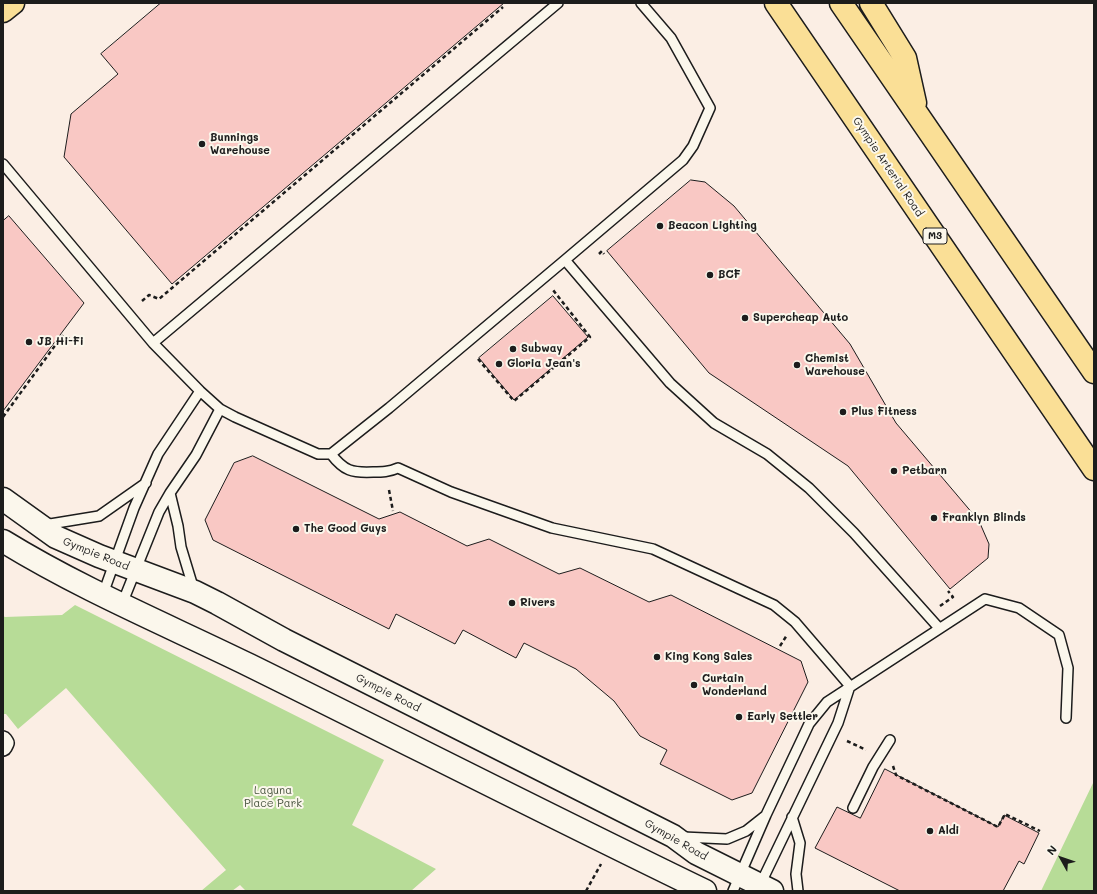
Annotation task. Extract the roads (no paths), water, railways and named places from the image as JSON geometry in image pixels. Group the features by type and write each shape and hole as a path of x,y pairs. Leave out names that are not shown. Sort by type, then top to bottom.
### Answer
{"main road":[{"path":"3,12 13,3"},
{"name":"Gympie Arterial Road","path":"776,3 1094,470"},
{"path":"841,3 1094,372"},
{"path":"871,3 905,58 916,112"},
{"name":"Gympie Road","path":"3,499 38,526 68,543 195,592 284,640 673,836 736,883 763,889"},
{"path":"3,541 122,604 705,891"}],"street":[{"path":"3,740 5,743 3,747"}],"lane":[{"path":"152,343 558,3"},
{"path":"3,164 152,343 220,409 318,454 331,454 389,408 683,160 693,146 710,108 671,38 641,3"},
{"path":"565,260 670,383 714,423 767,454 809,488 854,533 939,628"},
{"path":"103,594 134,508 158,454 200,391"},
{"path":"122,604 159,512 170,492 196,455 220,409"},
{"path":"331,454 339,465 356,473 389,472 398,468 451,492 552,528 653,549 774,605 795,622 850,686"},
{"path":"38,526 99,516 146,483"},
{"path":"170,492 181,547 195,592"},
{"path":"736,883 809,724 827,702 939,628 986,599 1019,608 1059,635 1068,668 1066,718"},
{"path":"763,889 792,817 838,723 850,686"},
{"path":"853,808 873,767 890,740"},
{"path":"673,836 727,839 746,831 766,815"},
{"path":"792,817 800,843 796,874 798,891"}],"place":[{"name":"Bunnings Warehouse","path":"202,144"},
{"name":"Beacon Lighting","path":"660,226"},
{"name":"BCF","path":"710,275"},
{"name":"Supercheap Auto","path":"745,318"},
{"name":"JB Hi-Fi","path":"29,342"},
{"name":"Subway","path":"513,349"},
{"name":"Gloria Jean's","path":"499,364"},
{"name":"Chemist Warehouse","path":"797,365"},
{"name":"Plus Fitness","path":"843,412"},
{"name":"Petbarn","path":"894,471"},
{"name":"Franklyn Blinds","path":"934,518"},
{"name":"The Good Guys","path":"296,529"},
{"name":"Rivers","path":"512,603"},
{"name":"King Kong Sales","path":"657,657"},
{"name":"Curtain Wonderland","path":"694,685"},
{"name":"Early Settler","path":"739,717"},
{"name":"Aldi","path":"930,831"}],"park label":[{"name":"Laguna Place Park","path":"273,797"}]}
